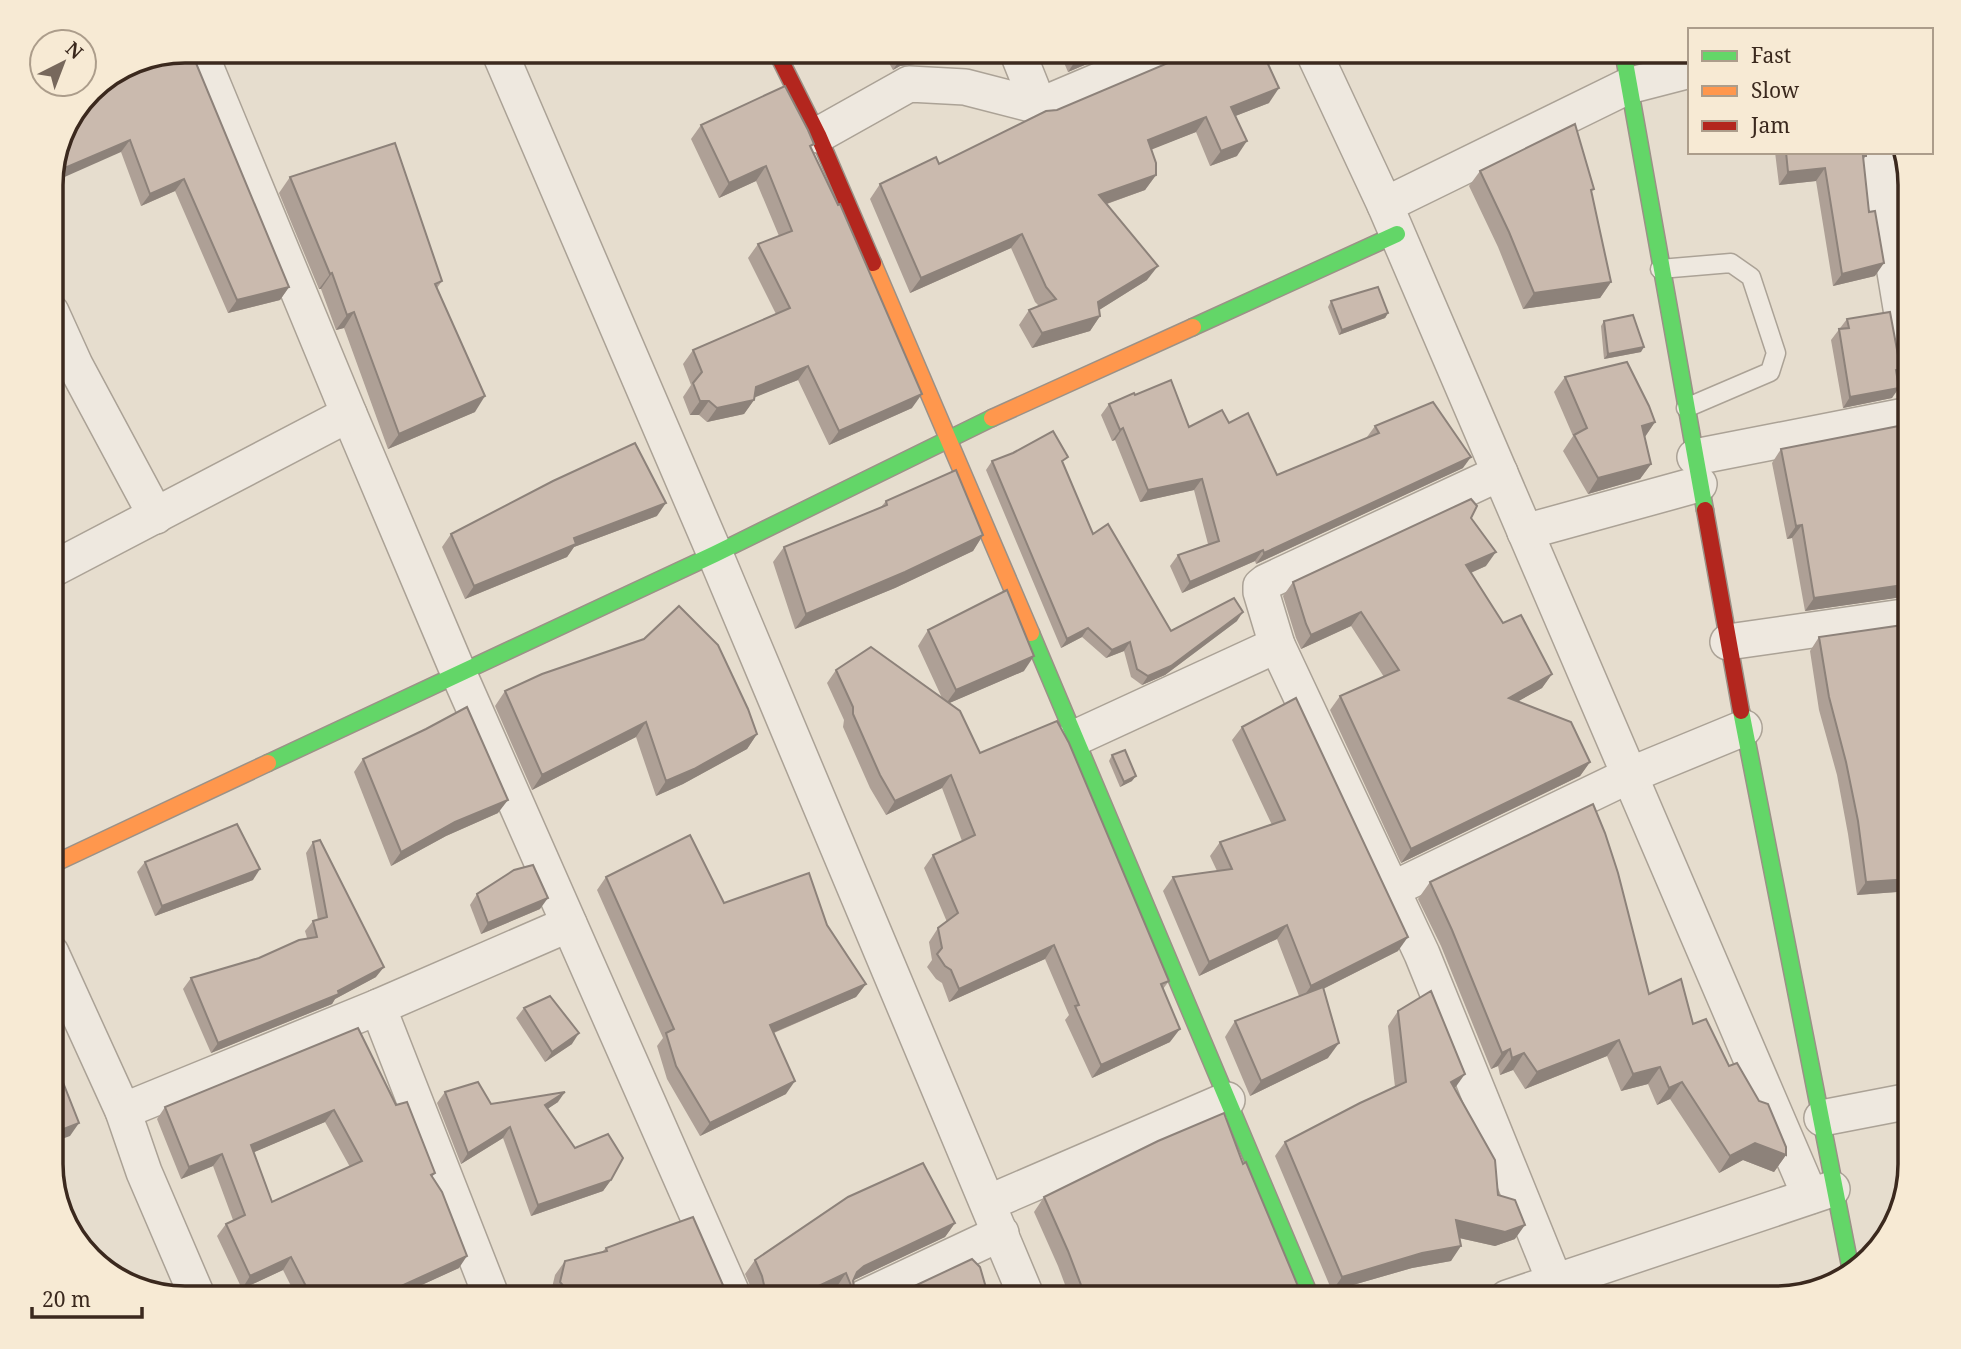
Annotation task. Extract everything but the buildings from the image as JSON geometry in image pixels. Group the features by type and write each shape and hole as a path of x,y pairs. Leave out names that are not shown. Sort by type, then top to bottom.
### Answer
{"street":[{"path":"204,63 459,674 729,1286"},
{"path":"504,63 715,554 1022,1286"},
{"path":"781,63 818,135 949,438 1306,1286"},
{"path":"1022,63 1039,106"},
{"path":"818,135 909,84 965,87 1039,106 1141,63"},
{"path":"1318,63 1391,219 1630,775 1823,1192 1848,1262"},
{"path":"1625,63 1744,728 1822,1118 1823,1192"},
{"path":"63,859 715,554 1391,219 1628,86 1688,71"},
{"path":"1875,154 1898,290"},
{"path":"63,338 156,516"},
{"path":"63,564 349,414"},
{"path":"1525,532 1697,471 1898,418"},
{"path":"1500,473 1266,582 1261,586 1261,592 1277,645 1427,966 1555,1282"},
{"path":"1728,642 1898,618"},
{"path":"1075,738 1277,645"},
{"path":"1392,889 1630,775 1744,728"},
{"path":"122,1111 378,1007 569,924"},
{"path":"63,980 122,1111 188,1286"},
{"path":"378,1007 487,1286"},
{"path":"883,1286 995,1218 1227,1100"},
{"path":"1822,1118 1898,1103"},
{"path":"1543,1286 1823,1192"}],"lane":[{"path":"1660,270 1731,263 1751,277 1776,354 1770,372 1686,408"}],"traffic: fast":[{"path":"1625,63 1705,510"},
{"path":"1193,327 1397,234"},
{"path":"268,763 715,554 992,418"},
{"path":"1031,633 1306,1286"},
{"path":"1741,711 1849,1261"}],"traffic: slow":[{"path":"873,263 1031,633"},
{"path":"992,418 1193,327"},
{"path":"63,859 268,763"}],"traffic: jam":[{"path":"782,63 818,135 873,263"},
{"path":"1705,510 1741,711"}]}
